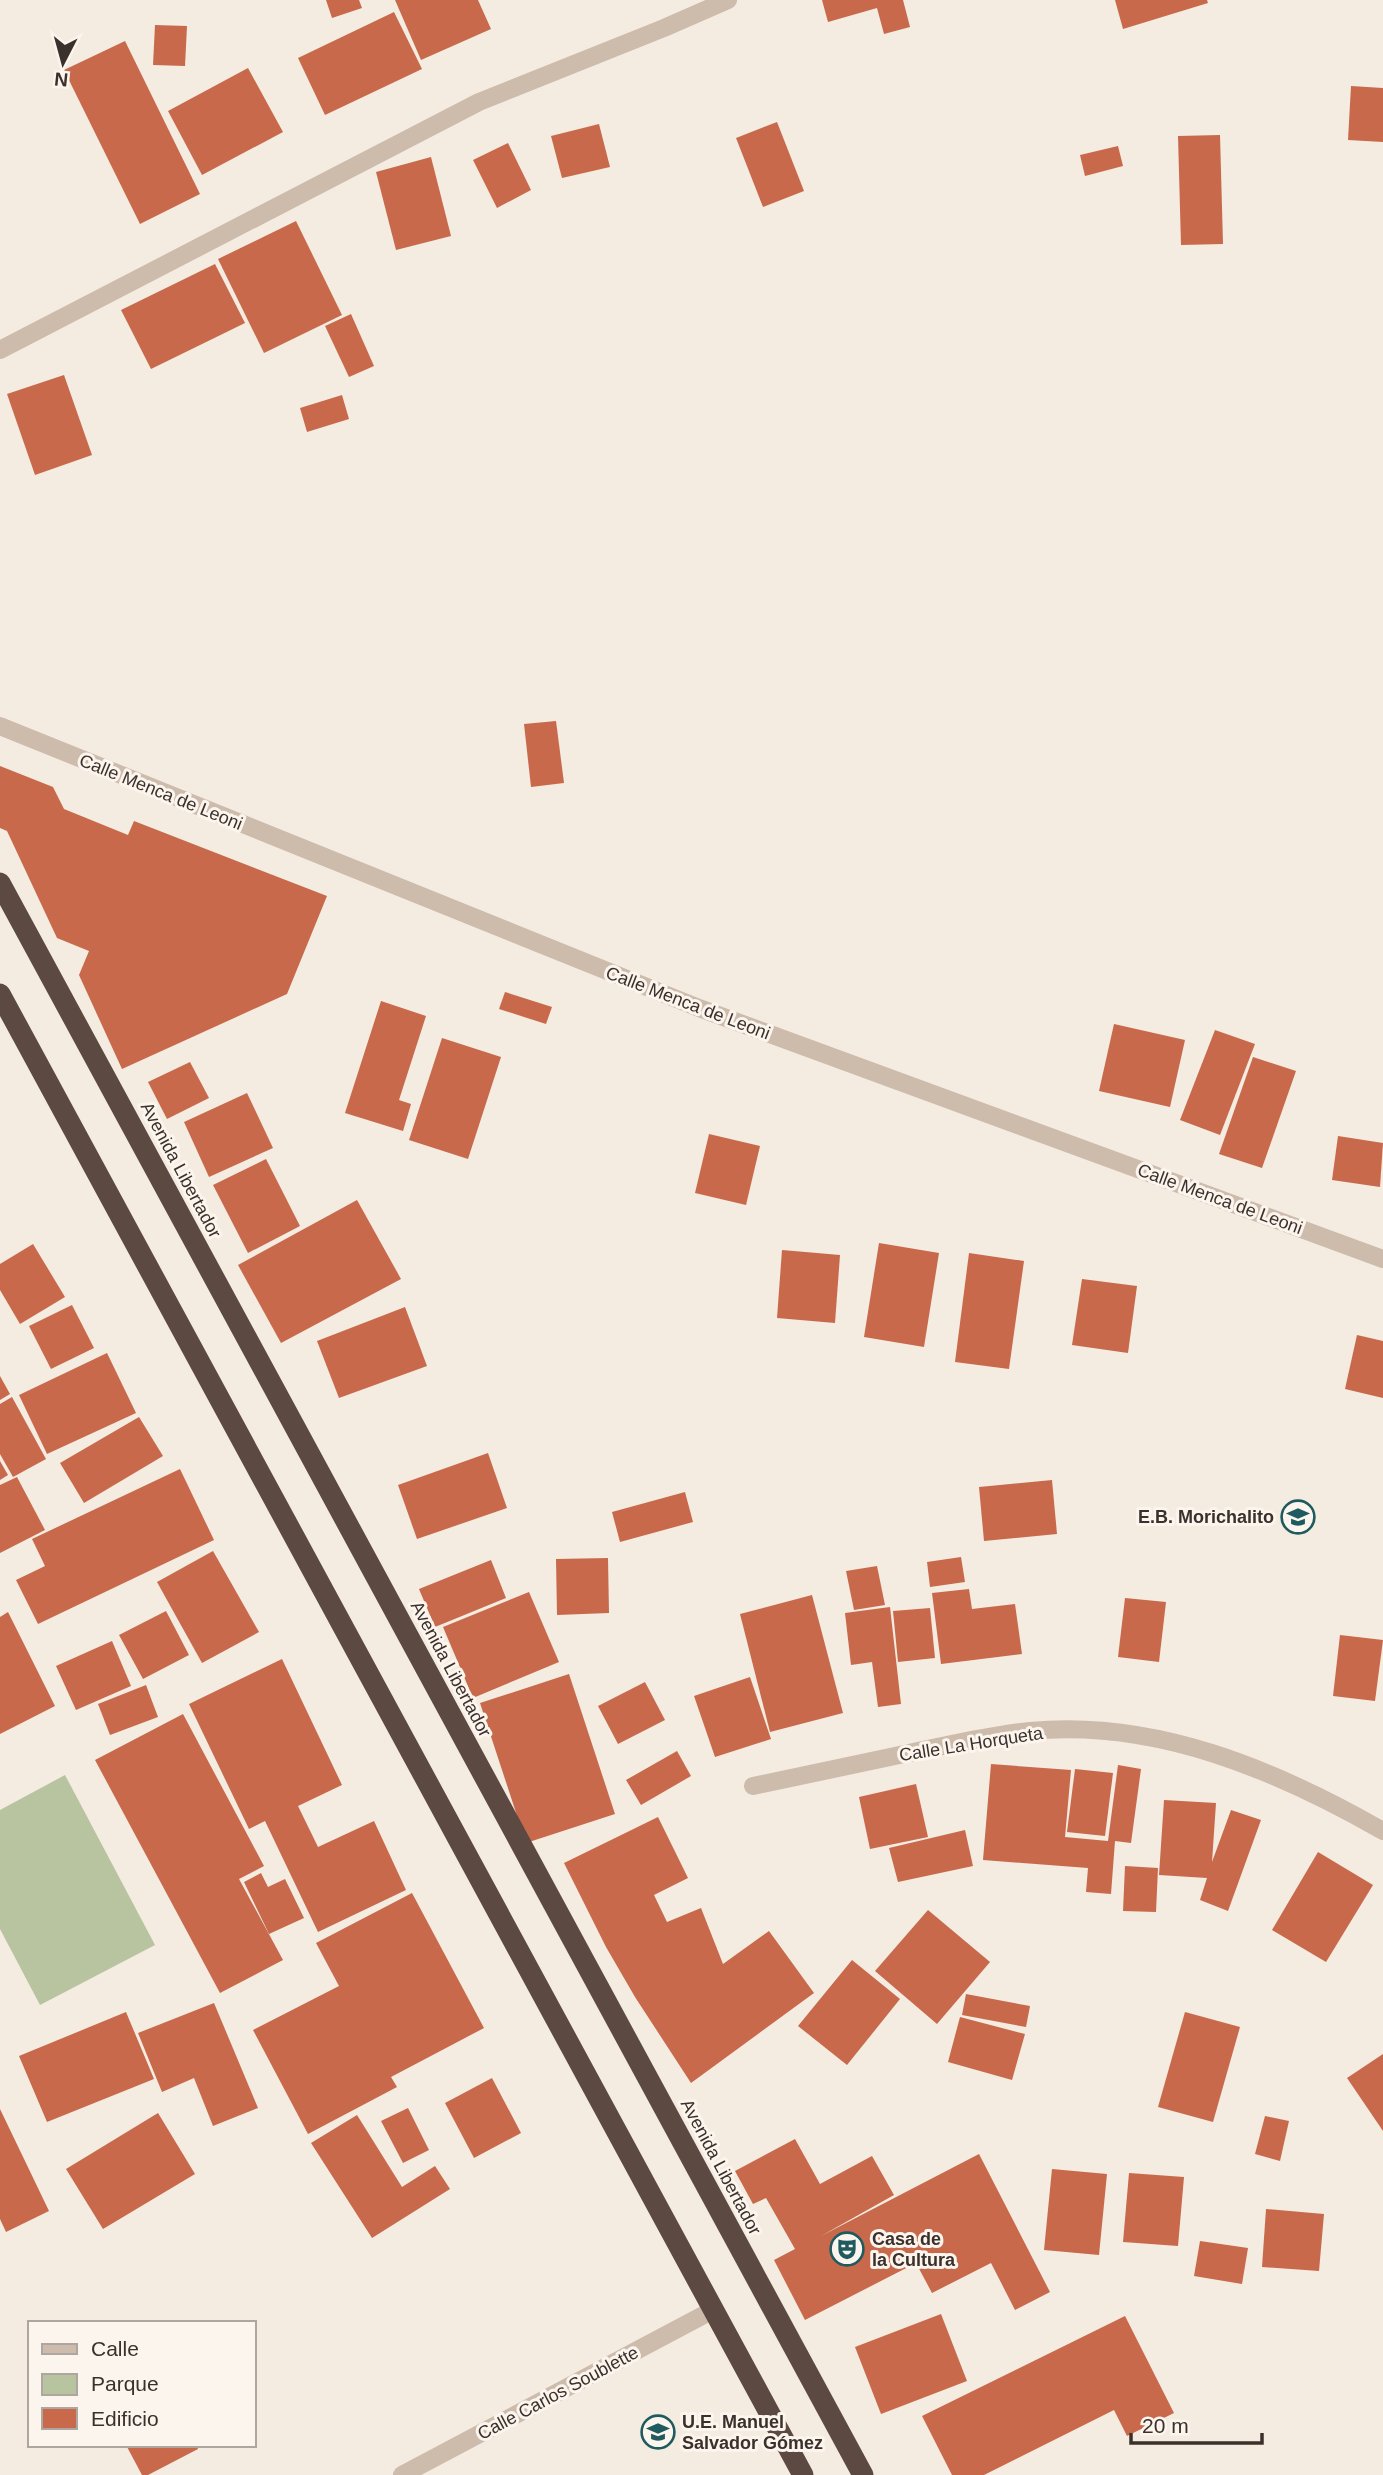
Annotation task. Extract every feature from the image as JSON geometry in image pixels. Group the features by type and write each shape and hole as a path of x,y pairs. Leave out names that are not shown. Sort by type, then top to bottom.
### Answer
{"highway":[{"name":"Avenida Libertador","path":"0,883 863,2475"},
{"path":"0,994 803,2475"}],"street":[{"path":"0,350 479,102 728,0"},
{"name":"Calle Menca de Leoni","path":"0,726 699,1009 1383,1259"},
{"name":"Calle La Horqueta","path":"753,1786 967,1741 1031,1731 1092,1731 1167,1739 1241,1762 1336,1804 1383,1831"},
{"name":"Calle Carlos Soublette","path":"402,2475 713,2310"}],"green space":[{"path":"65,1775 155,1945 40,2005 0,1929 0,1810"}],"building":[{"path":"326,0 359,0 362,8 332,18"},
{"path":"395,0 478,0 491,29 421,60"},
{"path":"822,0 903,0 910,27 884,34 877,8 828,22"},
{"path":"1115,0 1207,0 1208,3 1123,29"},
{"path":"394,12 422,69 325,115 298,58"},
{"path":"155,25 187,26 185,66 153,65"},
{"path":"125,41 200,194 140,224 64,70"},
{"path":"248,68 283,132 202,175 168,111"},
{"path":"1351,86 1383,88 1383,142 1348,140"},
{"path":"777,122 804,191 763,207 736,138"},
{"path":"599,124 610,167 562,178 551,136"},
{"path":"1220,135 1223,244 1181,245 1178,136"},
{"path":"508,143 531,190 497,208 473,160"},
{"path":"1118,146 1123,166 1085,176 1080,155"},
{"path":"431,157 451,236 396,250 376,172"},
{"path":"296,221 342,315 264,353 218,259"},
{"path":"215,264 245,323 151,369 121,310"},
{"path":"351,314 374,366 349,377 325,326"},
{"path":"64,375 92,455 35,475 7,394"},
{"path":"342,395 349,419 307,432 300,408"},
{"path":"556,721 564,783 531,787 524,724"},
{"path":"0,766 53,787 64,809 128,835 134,821 327,896 287,994 122,1069 79,975 89,951 57,938 7,831 0,828"},
{"path":"505,992 552,1007 546,1024 499,1009"},
{"path":"381,1001 426,1016 399,1100 411,1104 403,1131 345,1113"},
{"path":"1114,1024 1185,1040 1170,1107 1099,1091"},
{"path":"1215,1030 1255,1044 1220,1135 1180,1120"},
{"path":"442,1038 501,1057 468,1159 409,1140"},
{"path":"1253,1057 1296,1071 1262,1168 1219,1154"},
{"path":"190,1062 209,1098 167,1119 148,1082"},
{"path":"247,1093 273,1148 209,1177 184,1122"},
{"path":"709,1134 760,1146 746,1205 695,1193"},
{"path":"1338,1136 1383,1143 1380,1187 1332,1180"},
{"path":"266,1159 300,1226 248,1253 213,1185"},
{"path":"357,1200 401,1279 281,1343 238,1265"},
{"path":"879,1243 939,1253 924,1347 864,1337"},
{"path":"33,1244 65,1297 20,1324 0,1290 0,1264"},
{"path":"782,1250 840,1255 835,1323 777,1318"},
{"path":"969,1253 1024,1261 1009,1369 955,1362"},
{"path":"1082,1279 1137,1286 1128,1353 1072,1345"},
{"path":"72,1305 94,1348 51,1369 29,1326"},
{"path":"405,1307 427,1366 339,1398 317,1341"},
{"path":"1357,1335 1383,1341 1383,1398 1345,1389"},
{"path":"107,1353 136,1413 47,1454 19,1395"},
{"path":"0,1376 10,1394 0,1400"},
{"path":"12,1397 46,1459 13,1477 0,1454 0,1404"},
{"path":"139,1417 163,1456 84,1503 60,1463"},
{"path":"488,1453 507,1508 417,1539 398,1485"},
{"path":"0,1461 8,1475 0,1480"},
{"path":"180,1469 214,1540 38,1624 16,1580 45,1566 32,1539"},
{"path":"17,1477 45,1530 0,1553 0,1485"},
{"path":"1052,1480 1057,1534 984,1541 979,1487"},
{"path":"685,1492 693,1522 620,1542 612,1512"},
{"path":"213,1551 259,1632 202,1663 157,1582"},
{"path":"961,1557 965,1582 930,1587 927,1562"},
{"path":"608,1558 609,1613 557,1615 556,1559"},
{"path":"491,1560 506,1598 435,1627 419,1589"},
{"path":"877,1566 885,1605 854,1610 846,1571"},
{"path":"969,1589 972,1609 1015,1604 1022,1654 941,1664 932,1593"},
{"path":"529,1592 559,1662 473,1698 443,1627"},
{"path":"812,1595 843,1713 770,1732 740,1614"},
{"path":"1125,1598 1166,1602 1159,1662 1118,1657"},
{"path":"890,1607 901,1704 878,1707 872,1662 851,1665 845,1613"},
{"path":"930,1608 935,1658 898,1662 893,1611"},
{"path":"166,1611 189,1655 143,1679 119,1635"},
{"path":"8,1612 55,1706 0,1734 0,1617"},
{"path":"1340,1635 1383,1640 1375,1701 1333,1696"},
{"path":"112,1641 131,1686 76,1710 56,1666"},
{"path":"282,1659 342,1785 298,1806 318,1847 374,1821 406,1890 318,1932 265,1821 249,1829 189,1704"},
{"path":"569,1674 615,1814 526,1843 480,1703"},
{"path":"750,1677 771,1739 715,1757 694,1696"},
{"path":"645,1682 665,1720 618,1744 598,1706"},
{"path":"146,1685 158,1717 110,1735 98,1704"},
{"path":"183,1714 264,1866 239,1879 283,1960 220,1993 95,1760"},
{"path":"677,1751 691,1776 641,1805 626,1780"},
{"path":"991,1764 1071,1770 1065,1837 1108,1841 1118,1765 1141,1769 1131,1843 1115,1841 1111,1894 1086,1892 1088,1868 983,1860"},
{"path":"1075,1769 1113,1773 1105,1836 1067,1832"},
{"path":"916,1784 928,1837 870,1849 859,1797"},
{"path":"1164,1800 1216,1803 1212,1862 1231,1810 1261,1820 1228,1911 1200,1900 1207,1878 1159,1875"},
{"path":"658,1817 688,1878 654,1895 667,1922 701,1908 723,1964 769,1931 814,1993 691,2083 606,1947 564,1863"},
{"path":"965,1830 973,1866 898,1882 889,1848"},
{"path":"1318,1852 1373,1885 1326,1962 1272,1930"},
{"path":"1125,1866 1158,1868 1156,1912 1123,1911"},
{"path":"261,1873 268,1887 285,1879 304,1918 269,1934 244,1882"},
{"path":"412,1893 484,2028 391,2077 397,2087 308,2134 253,2030 339,1986 316,1943"},
{"path":"928,1910 990,1962 937,2024 875,1971"},
{"path":"852,1960 900,1999 847,2065 798,2026"},
{"path":"966,1994 1030,2006 1026,2027 962,2015"},
{"path":"214,2003 258,2108 213,2126 194,2078 162,2092 138,2033"},
{"path":"126,2012 154,2079 47,2122 19,2056"},
{"path":"1185,2012 1240,2027 1213,2122 1158,2107"},
{"path":"960,2017 1025,2034 1012,2080 948,2062"},
{"path":"1383,2054 1383,2131 1347,2078"},
{"path":"492,2078 521,2133 474,2158 445,2103"},
{"path":"408,2108 429,2150 403,2163 381,2121"},
{"path":"0,2109 49,2211 6,2232 0,2219"},
{"path":"158,2113 195,2174 103,2229 66,2169"},
{"path":"357,2115 402,2187 435,2166 450,2189 372,2238 311,2143"},
{"path":"1265,2116 1289,2121 1280,2161 1255,2154"},
{"path":"795,2139 820,2184 872,2156 894,2195 821,2236 979,2154 1050,2292 1015,2310 991,2263 932,2293 916,2263 805,2320 774,2260 795,2249 766,2198 753,2204 735,2171"},
{"path":"1052,2169 1107,2174 1099,2255 1044,2250"},
{"path":"1129,2173 1184,2177 1178,2246 1123,2242"},
{"path":"1266,2209 1324,2214 1319,2271 1262,2267"},
{"path":"1200,2241 1248,2248 1242,2284 1194,2276"},
{"path":"941,2314 967,2381 881,2414 855,2347"},
{"path":"1125,2316 1174,2413 1127,2436 1114,2410 984,2475 952,2475 922,2416"},
{"path":"127,2447 198,2447 148,2475 142,2475"}],"place":[{"name":"E.B. Morichalito","path":"1298,1517"},
{"name":"Casa de la Cultura","path":"847,2249"},
{"name":"U.E. Manuel Salvador Gómez","path":"658,2432"}]}
